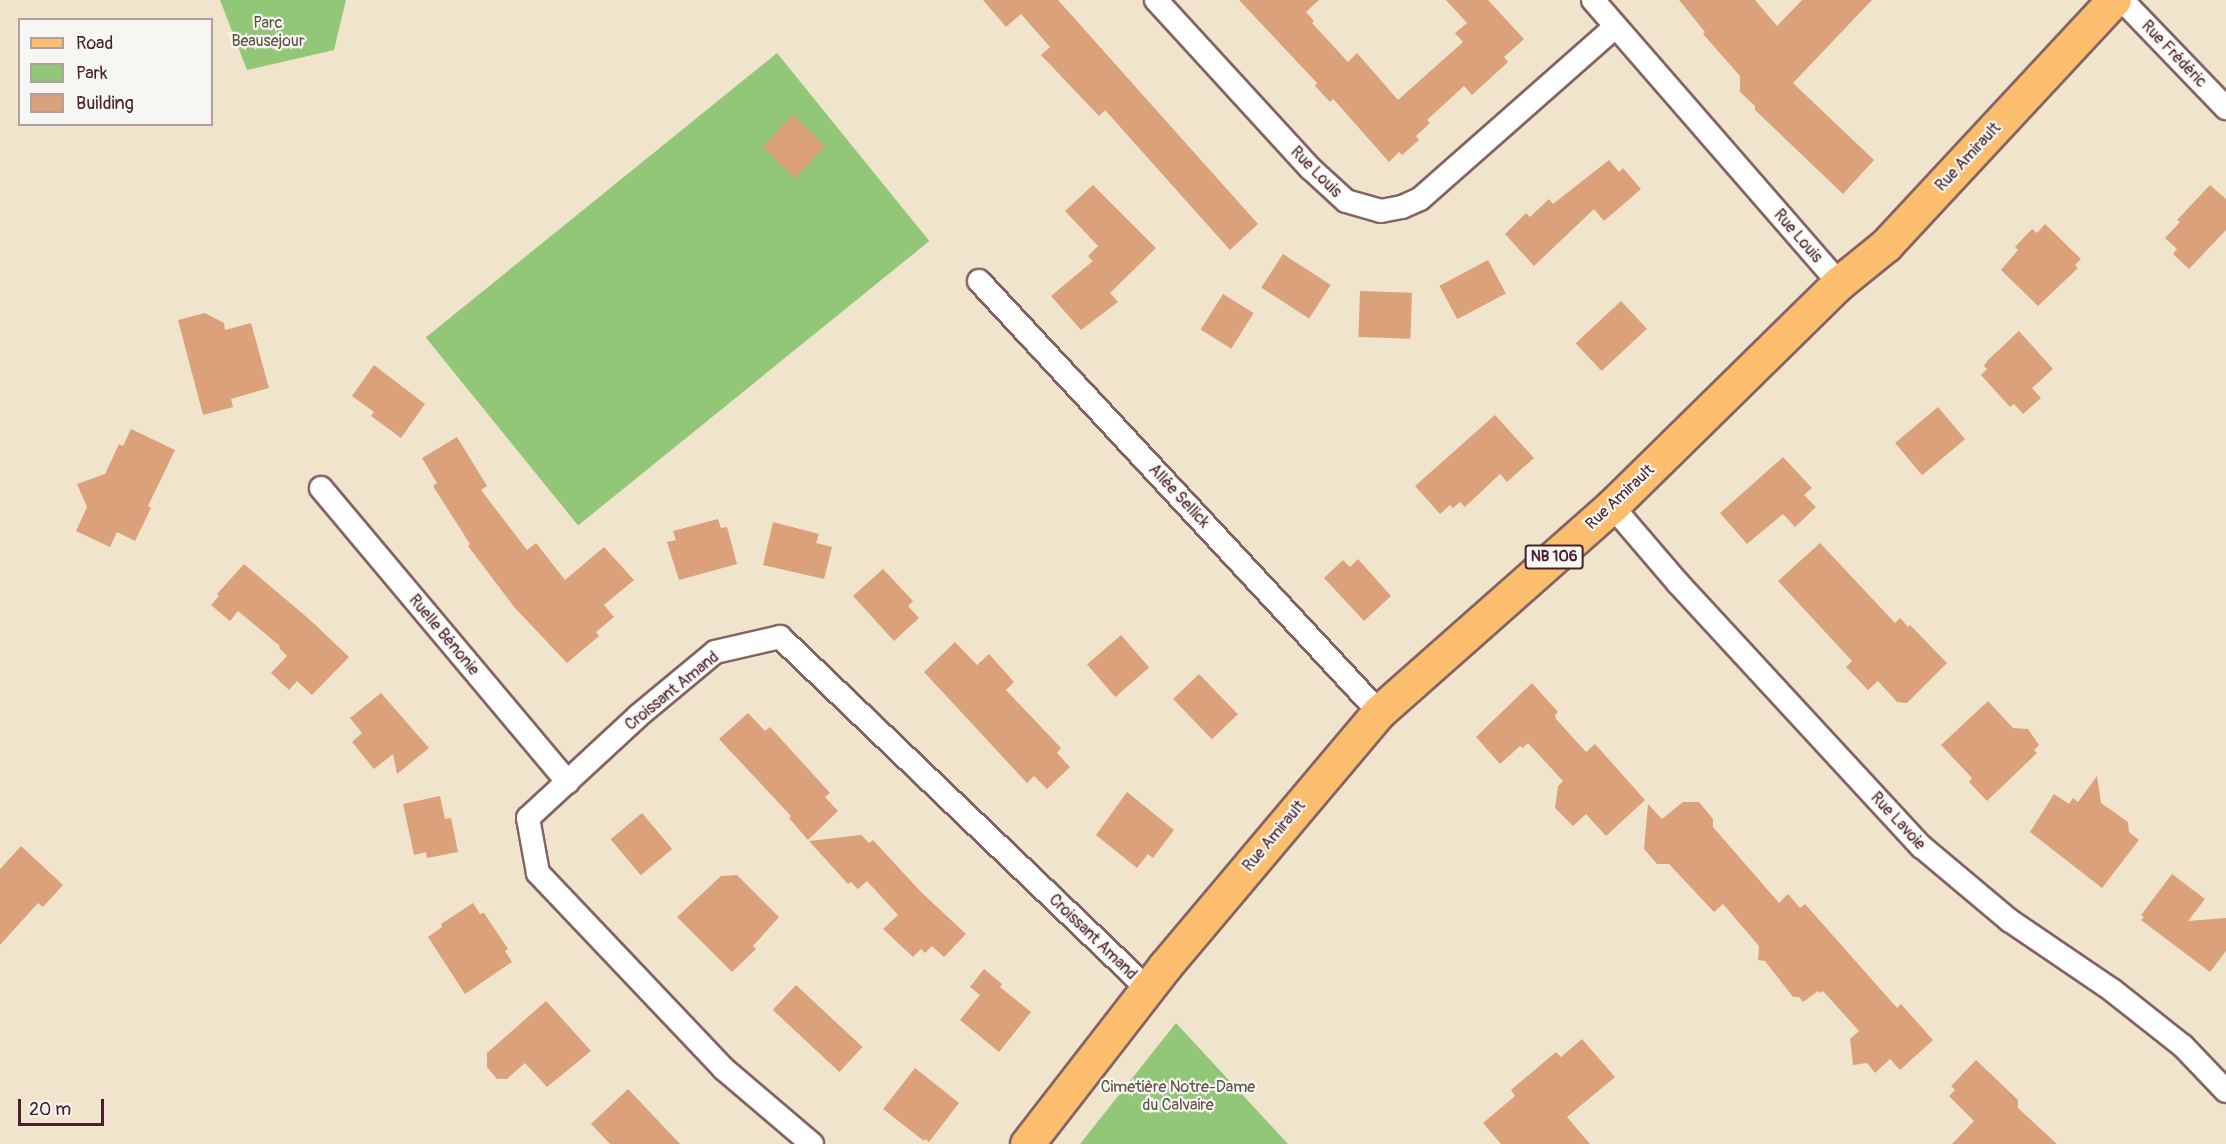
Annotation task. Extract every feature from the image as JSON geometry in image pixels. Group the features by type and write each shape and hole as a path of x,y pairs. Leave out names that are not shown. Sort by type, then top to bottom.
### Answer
{"main road":[{"name":"Rue Amirault","path":"1027,1144 1148,989 1379,712 1612,506 1839,283 1886,245 2114,0"}],"street":[{"name":"Rue Louis","path":"1156,0 1317,174 1346,201 1381,211 1402,207 1420,199 1615,27"},
{"name":"Rue Louis","path":"1593,0 1839,283"},
{"name":"Rue Frédéric","path":"2122,0 2226,108"},
{"name":"Allée Sellick","path":"979,281 1379,712"},
{"name":"Ruelle Bénonie","path":"321,488 568,782"},
{"name":"Rue Lavoie","path":"1612,506 1678,583 1922,847 2009,920 2112,990 2183,1046 2226,1091"},
{"name":"Croissant Amand","path":"812,1144 724,1069 538,873 528,818 638,716 715,652 780,637 1148,989"}],"green space":[{"name":"Parc Beausejour","path":"220,0 346,0 334,50 247,70"},
{"path":"777,53 929,241 578,526 426,337"},
{"name":"Cimetière Notre-Dame du Calvaire","path":"1176,1023 1288,1144 1080,1144"}],"building":[{"path":"983,0 1058,0 1258,224 1230,250 1105,110 1099,116 1041,55 1050,47 1021,14 1006,27"},
{"path":"1239,0 1319,0 1306,12 1314,21 1312,23 1348,62 1357,53 1398,100 1463,42 1455,33 1467,23 1446,0 1488,0 1524,39 1504,57 1508,62 1472,95 1464,86 1427,120 1430,123 1416,136 1419,140 1402,155 1399,152 1389,162 1336,102 1333,99 1330,102 1315,86 1317,83"},
{"path":"1679,0 1755,0 1777,26 1802,0 1872,0 1793,83 1874,160 1843,194 1755,110 1755,106 1740,92 1740,76 1703,34 1705,32"},
{"path":"793,115 825,146 795,178 762,147"},
{"path":"1609,160 1619,172 1623,168 1641,189 1604,221 1594,209 1534,266 1505,234 1526,213 1530,217 1549,199 1553,204"},
{"path":"1093,185 1156,248 1110,293 1118,302 1081,330 1051,296 1093,261 1088,256 1098,246 1065,211"},
{"path":"2210,185 2226,199 2226,230 2189,269 2173,254 2177,249 2165,238 2180,222 2177,220"},
{"path":"2045,224 2081,259 2075,265 2078,268 2038,306 2001,270 2018,250 2015,247 2032,229 2037,233"},
{"path":"1283,254 1331,285 1309,319 1261,288"},
{"path":"1488,260 1506,294 1457,319 1439,286"},
{"path":"1360,291 1412,293 1410,339 1358,337"},
{"path":"1223,294 1254,313 1231,349 1201,330"},
{"path":"1621,301 1647,329 1602,371 1576,343"},
{"path":"205,313 224,323 225,330 251,323 269,388 231,399 233,407 203,415 178,320"},
{"path":"2019,331 2053,369 2032,388 2041,398 2023,414 2014,404 2010,407 1981,375 1987,369 1984,366 1988,360"},
{"path":"374,365 425,404 401,438 371,416 374,412 352,396"},
{"path":"1938,407 1965,439 1922,475 1895,443"},
{"path":"1495,415 1534,458 1507,482 1500,474 1465,507 1460,502 1453,508 1450,505 1440,514 1415,486"},
{"path":"131,429 175,450 148,506 151,508 135,541 117,532 110,547 76,531 87,507 77,484 105,474 119,444 123,446"},
{"path":"457,437 487,486 481,490 527,550 536,543 565,580 604,547 634,580 604,605 614,617 596,632 599,636 567,663 515,608 468,546 470,544 433,486 437,483 422,458"},
{"path":"1783,457 1812,488 1804,495 1816,507 1795,527 1783,514 1747,544 1720,513"},
{"path":"718,519 721,528 727,527 737,564 679,580 667,542 676,540 673,531"},
{"path":"773,522 819,534 816,543 832,547 824,579 763,565"},
{"path":"1820,543 1895,623 1900,618 1908,627 1910,625 1947,663 1907,703 1897,702 1878,681 1868,690 1846,667 1852,661 1778,581"},
{"path":"1358,559 1391,596 1364,621 1324,578 1343,560 1350,567"},
{"path":"244,564 309,619 349,657 312,695 297,681 289,690 271,673 287,656 279,648 280,646 238,611 230,621 211,605 219,596 217,594"},
{"path":"883,569 913,601 908,606 919,618 894,641 853,596"},
{"path":"1121,635 1149,667 1115,697 1087,665"},
{"path":"955,642 977,665 989,654 1014,682 1006,690 1061,748 1057,753 1070,767 1047,789 1034,776 1027,783 924,672"},
{"path":"1199,674 1238,714 1212,739 1173,699"},
{"path":"1532,683 1558,712 1555,715 1556,719 1586,752 1595,744 1645,800 1606,836 1586,814 1573,826 1555,808 1558,786 1563,781 1528,743 1523,748 1520,746 1500,764 1476,737"},
{"path":"381,693 429,748 397,774 393,754 374,769 352,742 362,733 350,718"},
{"path":"1988,701 2013,728 2028,729 2039,745 2034,750 2037,753 1987,801 1969,782 1972,778 1941,745"},
{"path":"748,713 765,731 770,727 830,793 825,797 838,811 808,840 789,818 791,816 719,739"},
{"path":"2097,776 2101,803 2128,822 2129,832 2139,840 2102,888 2030,832 2054,794 2069,804 2073,798 2078,802"},
{"path":"1127,792 1174,830 1153,858 1148,854 1137,868 1096,835"},
{"path":"440,796 445,819 451,818 458,852 427,858 426,852 414,855 403,804"},
{"path":"1683,802 1699,802 1713,819 1713,827 1779,903 1788,894 1800,908 1805,904 1897,1008 1901,1004 1933,1040 1900,1070 1890,1059 1875,1073 1867,1063 1853,1065 1850,1039 1859,1031 1823,991 1820,993 1818,991 1803,1002 1799,997 1793,997 1765,961 1758,960 1759,946 1723,904 1714,912 1669,864 1657,864 1644,849 1648,804 1662,819"},
{"path":"642,813 672,849 641,875 611,839"},
{"path":"861,835 869,843 873,840 921,892 966,934 944,957 932,946 925,953 921,949 913,957 883,929 898,915 867,881 858,889 851,882 848,884 809,841"},
{"path":"21,846 63,885 43,907 38,903 0,945 0,869"},
{"path":"2172,874 2205,899 2188,921 2226,918 2226,951 2210,972 2141,920 2144,917 2141,915"},
{"path":"737,875 779,917 753,946 756,949 732,972 677,917 721,876"},
{"path":"473,903 480,914 484,913 508,949 505,951 512,962 465,994 428,937 442,927 441,924"},
{"path":"984,969 1002,984 1000,987 1031,1012 999,1052 960,1020 980,995 970,987"},
{"path":"796,985 863,1047 839,1072 773,1010"},
{"path":"546,1001 591,1051 547,1087 525,1063 507,1079 497,1079 487,1067 487,1053"},
{"path":"1582,1039 1615,1077 1567,1117 1590,1144 1501,1144 1483,1123 1515,1096 1511,1090 1556,1052 1561,1057"},
{"path":"1976,1060 2018,1100 2018,1108 2057,1144 1952,1144 1974,1121 1949,1096 1955,1090 1951,1086"},
{"path":"915,1068 959,1103 929,1142 925,1139 924,1141 883,1109"},
{"path":"628,1089 680,1144 610,1144 591,1124"}]}
